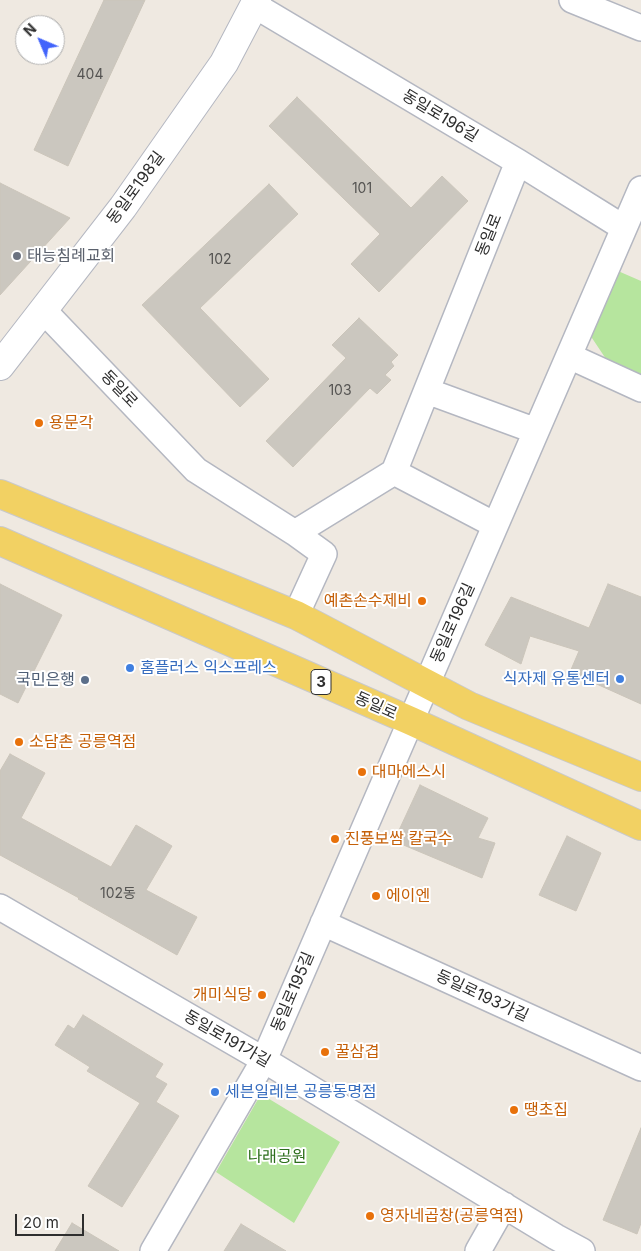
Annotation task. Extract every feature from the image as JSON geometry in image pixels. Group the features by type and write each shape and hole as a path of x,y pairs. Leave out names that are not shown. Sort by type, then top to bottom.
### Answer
{"main road":[{"path":"0,494 296,615 469,706 641,777"},
{"name":"동일로","path":"0,541 411,721 641,826"}],"street":[{"path":"572,0 641,28"},
{"name":"동일로196길","path":"256,3 624,228"},
{"name":"동일로198길","path":"0,366 124,207 224,63 256,3"},
{"name":"동일로","path":"394,472 518,162"},
{"name":"동일로196길","path":"411,721 641,189"},
{"name":"동일로","path":"43,310 196,470 295,533 324,554 296,615"},
{"path":"569,356 641,389"},
{"path":"427,392 536,431"},
{"path":"295,533 394,472 495,525"},
{"name":"동일로195길","path":"153,1251 264,1060 411,721"},
{"name":"동일로191가길","path":"0,907 264,1060 582,1251"},
{"name":"동일로193가길","path":"323,923 641,1068"},
{"path":"478,1251 504,1205"}],"green space":[{"path":"618,271 641,281 641,381 612,368 590,335"},
{"name":"나래공원","path":"261,1094 340,1142 294,1223 216,1172"}],"building":[{"path":"104,0 145,0 68,166 34,150"},
{"path":"297,97 411,208 442,176 468,201 379,292 351,264 380,234 269,126"},
{"name":"태능침례교회","path":"0,183 70,218 0,295"},
{"path":"269,184 298,214 200,308 269,379 240,407 142,305"},
{"path":"359,318 398,355 391,362 394,366 385,375 391,380 377,394 370,388 293,467 266,441 346,358 332,345"},
{"path":"0,584 62,615 18,703 0,694"},
{"path":"608,584 641,597 641,704 570,672 579,651 530,636 521,664 485,645 511,597 589,628"},
{"path":"10,754 45,773 21,818 111,867 136,825 172,846 146,890 197,917 177,955 0,855 0,771"},
{"path":"420,785 488,818 478,838 495,843 482,878 394,841"},
{"path":"567,836 601,853 576,911 539,895"},
{"path":"83,1015 163,1064 155,1077 167,1084 156,1102 179,1116 122,1207 88,1186 140,1103 87,1071 90,1067 55,1045 68,1025 74,1029"},
{"path":"641,1128 641,1223 637,1234 603,1220"},
{"path":"72,1223 119,1251 55,1251"},
{"path":"241,1224 286,1251 224,1251"}],"place":[{"name":"태능침례교회","path":"17,256"},
{"name":"용문각","path":"39,423"},
{"name":"예촌손수제비","path":"422,601"},
{"name":"홈플러스 익스프레스","path":"130,668"},
{"name":"식자제 유통센터","path":"620,679"},
{"name":"국민은행","path":"85,680"},
{"name":"소담촌 공릉역점","path":"19,742"},
{"name":"대마에스시","path":"362,772"},
{"name":"진풍보쌈 칼국수","path":"335,839"},
{"name":"에이엔","path":"376,896"},
{"name":"개미식당","path":"262,995"},
{"name":"꿀삼겹","path":"325,1052"},
{"name":"세븐일레븐 공릉동명점","path":"215,1092"},
{"name":"땡초집","path":"514,1110"},
{"name":"영자네곱창(공릉역점)","path":"370,1216"}]}
